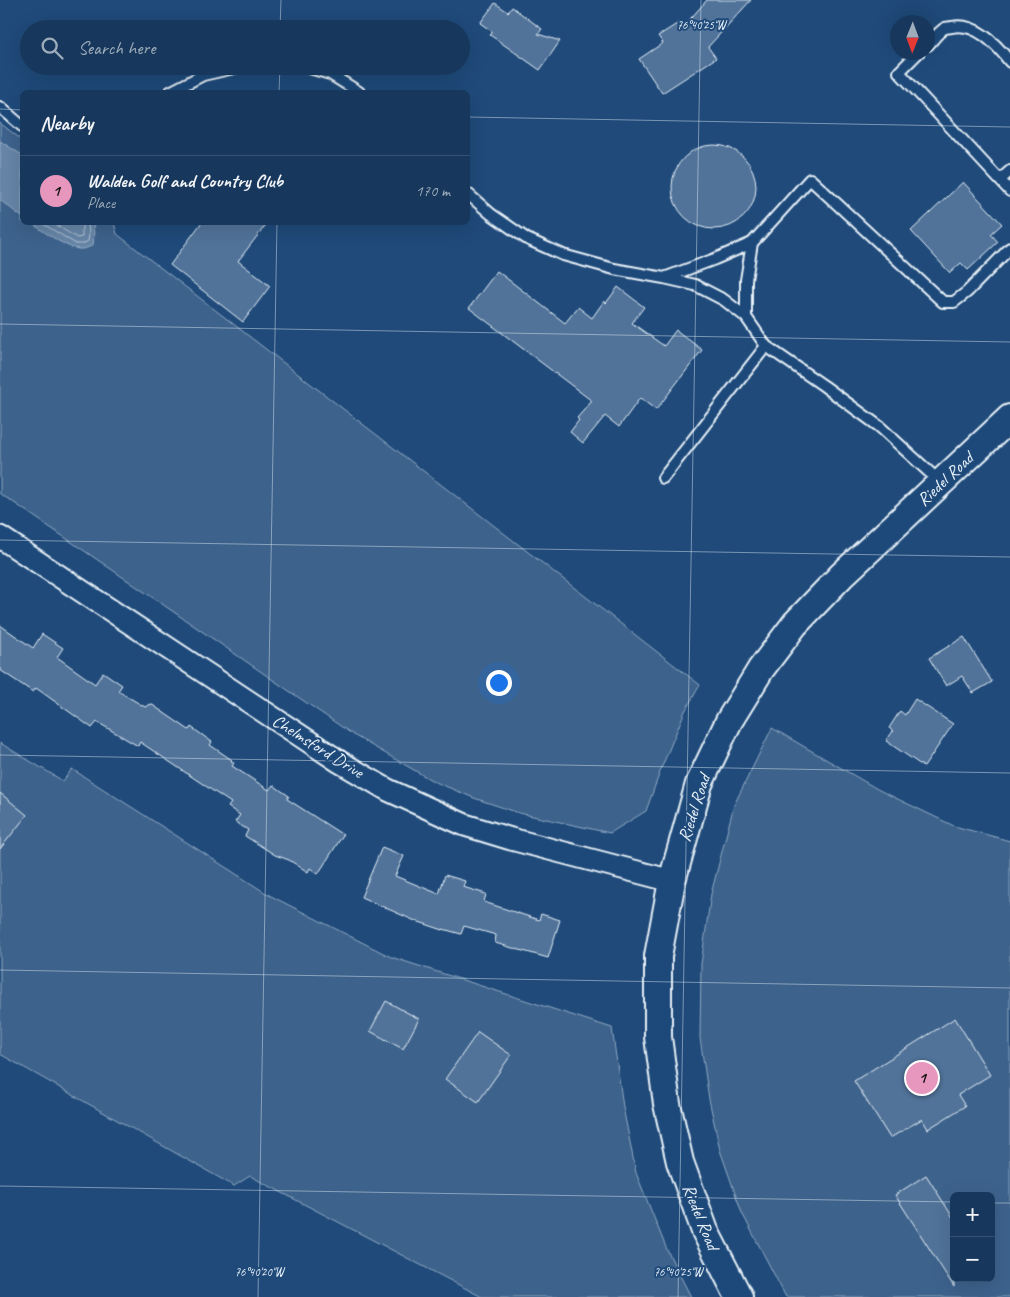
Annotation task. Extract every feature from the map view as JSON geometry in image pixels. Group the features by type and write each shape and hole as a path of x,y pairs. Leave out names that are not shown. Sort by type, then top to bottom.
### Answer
{"street":[{"name":"Riedel Road","path":"739,1297 705,1231 680,1162 667,1104 658,1037 658,956 672,881 699,784 729,721 761,669 795,624 842,575 1010,418"},
{"name":"Chelmsford Drive","path":"0,537 340,762 388,790 465,825 511,839 672,881"}],"lane":[{"path":"935,38 945,28 957,26 971,28 999,48 1010,62"},
{"path":"912,60 899,72 1010,191"},
{"path":"174,90 203,75"},
{"path":"332,75 355,90"},
{"path":"0,107 20,124"},
{"path":"1000,180 1010,171"},
{"path":"664,278 752,243 810,179 943,302 954,302 968,292 1010,248"},
{"path":"470,196 491,214 527,239 563,254 614,269 695,285 724,300 746,317 766,346 880,427 941,483"},
{"path":"746,317 746,280 752,243"},
{"path":"663,478 766,346"}],"shaded area":[{"path":"0,123 20,138 20,225 115,225 117,234 700,685 685,711 646,811 610,833 519,813 474,798 433,781 355,736 0,494"},
{"path":"772,728 879,790 954,826 1010,841 1010,1297 786,1297 742,1213 720,1150 709,1099 700,1038 701,964 711,894 734,805"},
{"path":"0,743 63,781 72,769 269,895 391,957 612,1028 623,1107 636,1173 667,1250 691,1297 482,1297 250,1176 234,1186 0,1054"}],"water":[{"path":"0,141 20,154 20,215 0,200"},
{"path":"34,225 93,225 93,245 87,248 76,248 55,239"}],"building":[{"path":"707,0 751,0 708,47 716,58 662,93 639,59 663,43 658,36 680,22 683,27"},
{"path":"495,3 508,12 512,7 542,29 538,34 560,41 540,70 490,35 493,32 480,23"},
{"path":"714,145 730,148 744,157 753,171 756,187 753,203 744,217 730,226 714,229 698,226 684,217 675,203 672,187 675,171 684,157 698,148"},
{"path":"963,182 1002,224 991,234 998,242 968,270 961,263 950,273 911,231"},
{"path":"200,225 266,225 238,261 270,286 243,322 170,265"},
{"path":"497,271 565,323 578,307 592,318 604,301 606,303 618,287 644,307 632,323 664,346 676,330 702,350 656,410 640,398 619,427 605,416 583,443 570,432 579,420 577,418 592,401 469,308"},
{"path":"0,625 33,648 42,634 63,648 57,657 95,684 103,672 122,685 118,691 145,707 151,704 189,730 191,727 212,742 210,745 232,760 234,763 232,766 269,790 273,785 289,796 287,799 343,835 318,874 310,868 308,872 289,860 275,855 245,836 248,830 235,822 240,815 228,807 231,803 140,742 138,746 97,722 92,728 36,688 33,692 0,670"},
{"path":"964,637 992,682 973,693 962,676 946,686 929,658"},
{"path":"915,699 953,724 924,767 886,741 893,731 889,728 900,711 905,715"},
{"path":"0,793 27,815 0,849"},
{"path":"382,847 404,856 395,876 439,894 445,875 465,881 463,887 486,894 484,902 539,920 541,914 560,920 548,958 495,943 496,935 464,926 461,934 443,930 413,920 361,897"},
{"path":"386,1001 419,1019 403,1049 370,1031"},
{"path":"955,1018 990,1075 958,1095 965,1106 928,1129 922,1119 890,1138 854,1081"},
{"path":"478,1032 511,1055 478,1102 445,1079"},
{"path":"926,1175 950,1213 950,1281 895,1195"}],"place":[{"name":"Walden Golf and Country Club","path":"922,1078"}]}
